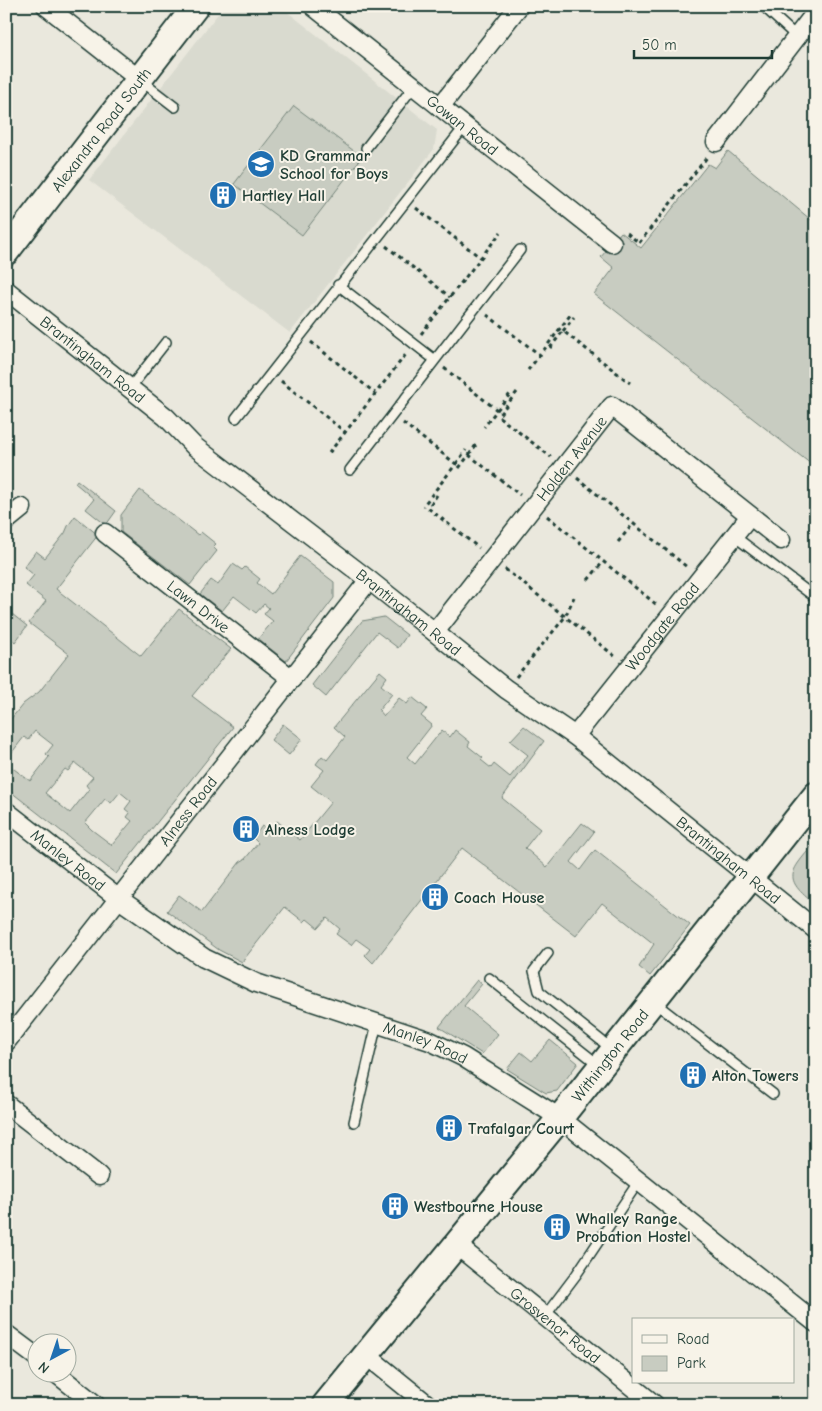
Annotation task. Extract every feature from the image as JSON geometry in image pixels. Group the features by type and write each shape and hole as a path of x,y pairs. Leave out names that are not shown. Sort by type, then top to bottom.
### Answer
{"street":[{"path":"46,6 140,80"},
{"name":"Alexandra Road South","path":"6,252 196,6"},
{"name":"Gowan Road","path":"313,6 465,126 619,237"},
{"path":"440,107 519,6"},
{"path":"716,142 816,12"},
{"name":"Brantingham Road","path":"6,290 166,417 194,446 369,580 506,689 575,736 816,930"},
{"name":"Holden Avenue","path":"435,632 612,406 781,540"},
{"path":"6,521 22,508"},
{"name":"Woodgate Road","path":"575,736 750,516"},
{"name":"Lawn Drive","path":"105,533 292,679"},
{"name":"Alness Road","path":"6,1042 369,580"},
{"name":"Withington Road","path":"325,1405 560,1118 816,795"},
{"name":"Manley Road","path":"6,811 119,899 204,958 256,983 430,1041 463,1057 560,1118 816,1323"},
{"path":"6,1104 99,1176"},
{"name":"Grosvenor Road","path":"455,1244 656,1405"},
{"path":"6,1334 28,1350"},
{"path":"365,1354 428,1405"},
{"path":"70,1384 96,1405"}],"lane":[{"path":"762,6 796,37"},
{"path":"140,80 175,108"},
{"path":"366,148 414,86"},
{"path":"236,418 338,285 465,126"},
{"path":"350,470 520,250"},
{"path":"338,285 435,360"},
{"path":"130,388 166,342"},
{"path":"734,536 812,595"},
{"path":"548,953 534,971 539,991 607,1059"},
{"path":"489,978 607,1059"},
{"path":"652,1001 773,1094"},
{"path":"354,1122 377,1023"},
{"path":"545,1316 576,1275 639,1181"}],"path":[{"path":"619,237 639,243 718,144 716,142"},
{"path":"406,200 481,258"},
{"path":"376,238 450,297"},
{"path":"476,307 540,355"},
{"path":"528,370 572,316 550,348"},
{"path":"563,331 630,383"},
{"path":"301,334 375,393"},
{"path":"435,360 497,410"},
{"path":"270,373 345,432"},
{"path":"517,392 498,416 701,578"},
{"path":"484,427 510,394"},
{"path":"393,414 456,464"},
{"path":"459,468 478,442"},
{"path":"423,506 466,450"},
{"path":"469,455 671,616"},
{"path":"438,495 428,508 630,668"},
{"path":"618,542 633,524"},
{"path":"588,580 603,562"},
{"path":"506,689 566,617 574,597"}],"shaded area":[{"name":"KD Grammar School for Boys","path":"224,6 280,6 437,130 434,149 290,333 89,180"}],"green space":[{"path":"294,106 362,157 302,235 234,184"},
{"path":"728,151 816,224 816,468 594,294 614,268 601,257 621,232 641,248 708,164 715,168"},
{"path":"77,480 116,511 106,525 86,509 94,499 75,483"},
{"path":"140,490 198,535 201,532 216,544 213,547 217,551 190,585 121,532 121,515"},
{"path":"75,516 98,535 56,589 141,656 179,609 231,649 192,696 233,727 116,874 6,788 6,763 30,781 49,757 46,754 53,745 35,731 28,740 24,737 6,760 6,725 23,704 39,692 69,654 29,623 46,601 26,585 34,575 24,567 36,551 45,558 65,533","holes":["75,763 93,777 86,785 89,789 70,813 45,793 65,769 68,771","120,792 131,801 125,809 130,813 127,817 132,821 112,845 85,823 105,799 111,803"]},
{"path":"300,556 334,582 334,598 286,661 258,639 273,621 264,614 269,608 264,604 256,613 234,596 222,611 200,594 211,580 218,585 233,564 242,570 245,567 260,579 257,583 271,594"},
{"path":"12,614 27,626 15,642 6,634 6,618 8,619"},
{"path":"384,617 407,635 398,648 377,632 326,697 312,685 362,621"},
{"path":"380,671 387,677 381,685 392,694 379,710 384,716 399,698 407,704 412,697 427,709 421,716 432,725 407,757 415,764 442,730 450,737 455,730 470,742 468,746 483,758 481,760 491,768 494,764 510,777 528,755 510,741 524,726 544,741 502,798 540,829 525,848 547,867 582,823 594,832 571,862 580,870 595,850 690,925 650,976 639,967 654,944 602,903 576,936 462,848 373,963 365,955 370,949 356,939 351,945 336,934 340,929 327,918 318,928 307,919 304,922 285,907 242,962 219,950 167,911 179,895 202,912 240,862 245,859 258,843 253,838 262,826 269,831 277,821 300,840 331,802 311,786 324,770 316,764 322,756 327,760 345,737 334,727"},
{"path":"283,724 302,739 289,755 271,740"},
{"path":"816,841 816,905 797,888 793,874 800,860"},
{"path":"477,980 482,984 464,1006 498,1034 482,1054 439,1027"},
{"path":"550,1040 578,1063 557,1091 546,1093 507,1069 521,1052 532,1061"}],"place":[{"name":"KD Grammar School for Boys","path":"261,164"},
{"name":"Hartley Hall","path":"223,195"},
{"name":"Alness Lodge","path":"246,829"},
{"name":"Coach House","path":"435,897"},
{"name":"Alton Towers","path":"693,1075"},
{"name":"Trafalgar Court","path":"449,1128"},
{"name":"Westbourne House","path":"395,1206"},
{"name":"Whalley Range Probation Hostel","path":"557,1227"}]}
